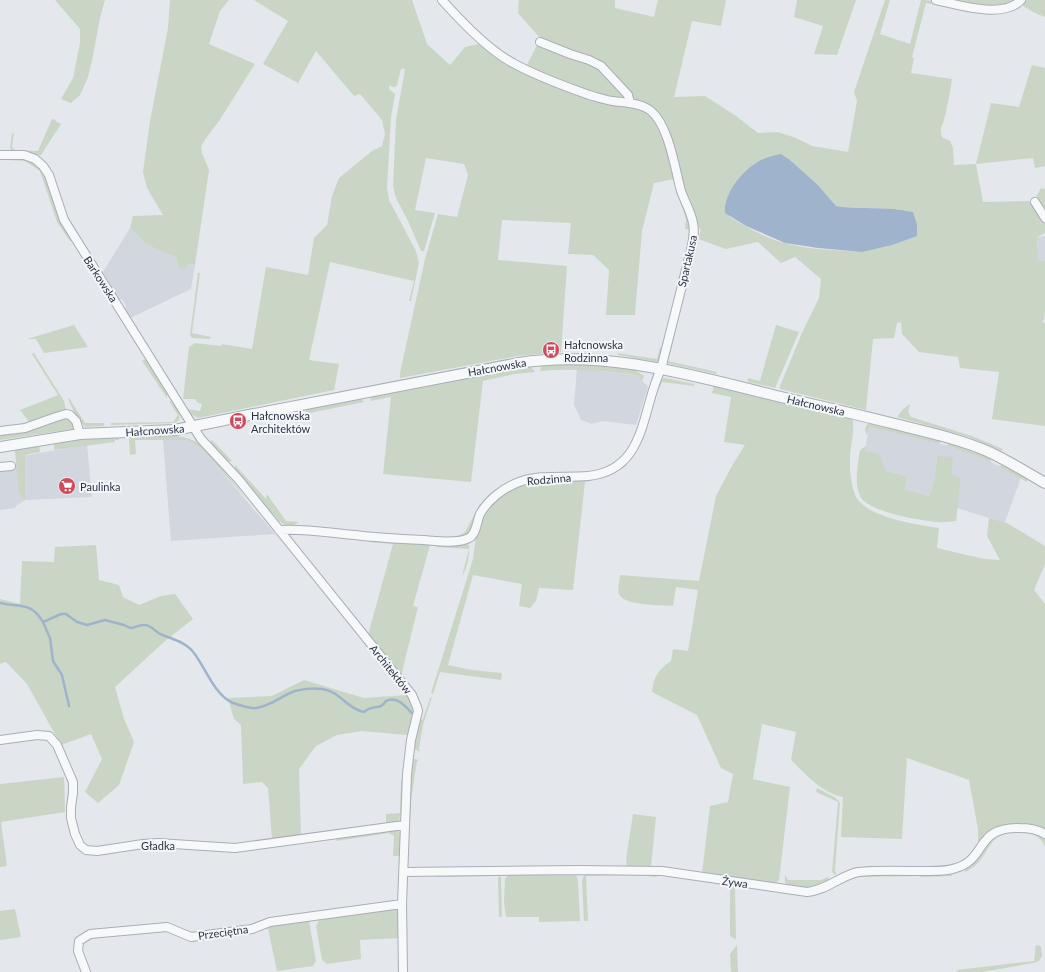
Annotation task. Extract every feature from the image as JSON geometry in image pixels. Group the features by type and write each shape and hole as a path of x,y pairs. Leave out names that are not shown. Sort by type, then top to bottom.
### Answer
{"street":[{"name":"Spartakusa","path":"442,0 487,44 512,63 590,95 608,100 630,103 646,108 656,116 661,123 667,137 682,192 693,223 693,244 661,369"},
{"path":"936,0 969,7 995,9 1012,7 1021,0"},
{"path":"540,42 601,66 628,95 630,103"},
{"name":"Barkowska","path":"0,155 16,154 29,157 40,162 47,170 64,220 193,427"},
{"path":"1034,202 1045,218"},
{"name":"Hałcnowska","path":"0,446 80,434 168,431 396,386 536,361 560,359 600,360 661,369 857,414 944,437 997,456 1045,483"},
{"name":"Rodzinna","path":"279,530 293,529 368,537 443,541 468,539 472,535 487,504 510,486 535,478 574,477 603,473 626,460 642,428 661,369"},
{"path":"0,431 25,428 66,414 70,415 76,421 80,434"},
{"name":"Architektów","path":"193,427 201,439 239,480 412,695 416,702 418,711 410,740 408,756 404,825 402,904 404,972"},
{"path":"0,467 11,466"},
{"name":"Gładka","path":"0,740 37,735 49,736 57,745 73,782 71,818 75,834 80,845 86,850 98,851 158,843 234,848 404,825"},
{"name":"Żywa","path":"403,872 579,870 662,871 807,892 824,888 847,875 858,872 935,871 958,868 972,860 988,836 1001,829 1033,829 1045,834"},
{"name":"Przeciętna","path":"86,972 78,951 79,941 90,934 167,927 191,936 252,929 270,922 402,904"}],"shaded area":[{"path":"130,228 147,245 176,257 178,265 186,268 189,264 195,265 191,289 130,318 122,299 119,300 103,272"},
{"path":"1045,236 1045,261 1038,261 1037,237"},
{"path":"577,369 637,375 648,387 636,425 602,421 592,424 581,420 574,405"},
{"path":"869,427 949,446 991,462 1021,478 1005,522 957,508 961,478 951,474 937,456 934,483 929,496 905,489 907,476 886,471 865,451"},
{"path":"163,440 187,440 201,448 275,534 171,541"},
{"path":"87,445 92,497 25,500 15,508 0,510 0,469 16,468 16,457"}],"green space":[{"path":"55,0 105,0 88,77 80,95 71,103 61,99 73,78 80,43 80,29"},
{"path":"170,0 229,0 220,11 209,44 255,64 201,147 209,170 195,265 189,264 186,268 181,269 178,265 176,257 147,245 130,228 133,216 163,215 147,188 143,172 150,121 168,28"},
{"path":"254,0 412,0 427,44 450,65 465,47 483,43 521,69 642,108 659,124 691,230 685,229 686,220 674,179 654,183 642,231 635,315 606,315 609,270 593,255 568,254 571,223 502,220 498,260 567,266 561,352 518,356 400,378 425,259 438,214 457,217 468,175 464,164 426,158 415,210 435,213 424,251 421,251 396,198 393,186 396,120 405,69 401,69 397,85 395,87 389,86 389,89 395,94 391,117 387,188 389,200 416,251 419,263 411,301 409,301 414,281 330,262 309,360 339,364 334,390 198,418 192,415 188,409 200,411 202,404 198,403 195,399 183,399 189,347 195,343 221,346 222,344 252,349 266,267 308,275 314,238 327,225 332,196 339,178 372,151 382,146 385,134 382,120 360,94 354,96 316,51 298,83 263,64 288,21"},
{"path":"519,0 615,0 615,8 654,17 658,0 726,0 721,26 692,21 674,97 705,96 736,116 758,133 778,132 796,138 812,146 848,152 857,101 854,92 885,0 890,0 880,34 910,44 921,0 932,1 940,4 942,6 926,3 912,57 914,58 911,73 952,79 941,131 942,137 950,141 953,148 954,165 976,164 983,202 1032,201 1045,221 1045,233 1037,237 1038,261 1045,261 1045,312 1044,320 1042,321 1045,324 1045,426 992,419 999,372 960,368 958,357 919,352 902,334 901,322 897,323 894,338 873,339 866,410 780,389 802,333 819,298 821,279 795,257 781,263 758,242 726,249 698,239 701,230 695,223 686,199 669,137 612,74 540,38 518,13","holes":["781,154 818,185 836,206 894,209 913,212 862,252 813,248 785,243 756,232 729,216"]},
{"path":"797,0 856,0 837,55 814,54 823,26 794,17"},
{"path":"944,0 1017,0 1010,4 992,7"},
{"path":"1024,0 1045,0 1045,17 1023,6"},
{"path":"538,43 595,64 625,94 625,99 603,97 526,67"},
{"path":"1032,65 1045,68 1045,166 1035,168 1033,158 976,164 991,103 1019,107"},
{"path":"52,119 61,124 41,155 35,156 11,150 12,134 14,133 12,147 15,150 38,151"},
{"path":"5,157 26,160 43,171 72,239 70,241 57,222 40,171 25,161 6,160"},
{"path":"1041,188 1045,189 1045,214 1035,199"},
{"path":"198,273 200,273 192,333 211,337 209,339 192,338 190,335"},
{"path":"74,325 88,347 44,353 36,339 27,339"},
{"path":"776,325 799,332 775,388 748,382 748,378 760,381"},
{"path":"675,332 668,361 717,372 716,374 666,363 673,333"},
{"path":"660,347 663,351 658,362 618,355 617,353 657,359"},
{"path":"34,353 64,401 66,410 30,423 20,410 58,395 32,354"},
{"path":"146,359 167,392 167,398 142,361"},
{"path":"594,364 637,369 636,371 644,377 642,381 637,375 613,372 589,370 540,371 543,365"},
{"path":"521,367 531,367 535,372 515,374 483,381 471,482 383,474 391,397 370,401 372,396"},
{"path":"665,378 694,384 694,386 662,382 660,387 657,386 662,379"},
{"path":"714,385 852,417 853,428 850,467 852,483 857,498 866,507 874,512 908,523 939,528 937,548 984,559 1000,560 987,536 989,518 1005,522 1045,546 1045,564 1034,590 1045,604 1045,831 999,827 986,833 967,860 948,868 866,868 865,866 937,866 954,864 965,860 978,843 978,829 969,780 907,758 902,839 841,837 843,797 828,792 791,760 796,732 762,724 753,779 790,787 779,880 775,884 702,873 710,806 728,802 733,774 721,768 697,715 652,692 657,674 671,661 673,649 688,651 698,590 676,587 673,606 635,603 628,601 622,598 618,590 620,575 699,581 716,496 745,445 724,442 731,397 712,393"},
{"path":"69,398 85,423 104,423 104,426 85,427 76,416 68,399"},
{"path":"361,398 364,402 305,414 306,408"},
{"path":"169,401 178,409 179,412 179,420 175,423 111,425 111,423 173,422 178,415"},
{"path":"910,404 908,411 911,417 972,436 1003,449 1002,451 969,437 897,417 903,409"},
{"path":"65,418 72,421 74,427 73,429 0,440 0,434"},
{"path":"869,423 940,441 940,444 869,427 867,436 865,429"},
{"path":"118,436 119,440 115,440 115,442 54,450 54,443 78,439"},
{"path":"132,436 179,436 196,442 204,447 249,502 201,448 187,440 135,440 136,454 130,455 129,440"},
{"path":"212,440 232,461 227,462 209,443"},
{"path":"949,443 990,458 991,462 946,446"},
{"path":"39,445 40,452 25,455 25,500 19,493 15,451 16,449"},
{"path":"866,446 865,451 879,454 886,471 907,476 905,489 929,496 934,483 937,456 953,457 951,474 961,478 956,521 940,522 909,518 886,512 867,504 859,494 857,481 857,468 860,450"},
{"path":"624,463 627,465 612,474 585,482 573,590 539,588 536,601 530,608 519,606 522,584 473,575 448,665 472,670 502,673 501,680 440,672 433,694 431,693 473,559 476,536 485,512 495,499 517,486 534,481 574,479"},
{"path":"235,465 266,499 267,494 286,521 299,522 289,526 279,521 237,473"},
{"path":"1003,465 1027,478 1027,482 998,466"},
{"path":"480,504 481,507 469,534 460,538 415,537 414,535 448,537 460,535 465,532"},
{"path":"374,539 428,543 430,545 413,606 418,607 401,676 368,635 393,544 372,542"},
{"path":"463,543 469,545 469,549 436,547 437,544"},
{"path":"96,545 99,580 119,585 123,597 139,605 161,596 175,594 193,619 165,641 115,687 124,719 134,742 119,785 98,803 85,792 102,759 91,734 61,745 27,684 6,662 0,664 0,599 20,604 22,561 54,562 55,547"},
{"path":"469,549 469,557 462,576"},
{"path":"304,680 364,698 407,695 413,704 413,718 409,734 406,735 362,731 337,735 316,746 299,769 301,835 272,839 268,788 262,782 243,784 241,725 234,719 228,698 272,696"},
{"path":"432,697 423,725 419,749 420,752 412,748 418,721 423,719 430,698"},
{"path":"412,760 419,760 417,761 411,800 410,823 407,821 407,801"},
{"path":"64,777 65,812 1,822 7,866 0,867 0,784"},
{"path":"401,780 403,784 401,813 399,820 397,822 386,823 386,814 400,813"},
{"path":"817,788 836,798 840,803 835,875 832,872 838,802 816,792"},
{"path":"633,814 656,817 651,866 655,867 655,869 627,868 626,859"},
{"path":"398,830 401,835 402,842 399,856 393,856 394,836 389,833 336,841 338,836"},
{"path":"1030,831 1042,836 1045,839 1045,847 1038,837 1032,834 1012,832 1002,835 995,839 974,867 965,872 965,868 983,847 999,832"},
{"path":"588,872 656,874 657,877 638,875 586,876 588,921 584,921 582,881 584,875"},
{"path":"951,872 952,876 860,877 849,879 839,885 840,882 855,875"},
{"path":"439,874 498,874 499,877 501,877 502,917 499,917 498,876 437,877"},
{"path":"508,874 576,874 578,881 580,921 539,922 539,917 506,917 504,903 505,878"},
{"path":"785,875 788,880 821,880 828,877 831,882 811,889 789,887 785,882"},
{"path":"735,885 736,939 730,935 730,889"},
{"path":"397,907 400,914 400,938 360,940 361,959 327,964 322,960 316,926 320,919"},
{"path":"15,909 21,937 0,940 0,911"},
{"path":"309,921 316,961 313,966 277,971 267,924"},
{"path":"737,945 738,972 731,972 730,954"},
{"path":"1036,945 1041,946 1042,956 1039,961 982,972 957,972 957,970 1034,961"}],"water":[{"path":"781,154 818,185 836,206 894,209 913,212 917,225 917,236 892,245 862,252 818,248 785,243 746,226 725,213 725,205 728,196 732,188 744,173 759,161"}],"waterway":[{"path":"0,603 29,608 34,611 43,622 61,614 66,614 77,622 87,625 105,620 130,628 147,625 160,634 178,641 191,649 221,694 233,703 244,707 261,707 295,691 319,689 328,690 334,693 353,707 364,712 370,708 379,707 386,701 397,700 412,713"},
{"path":"43,622 50,638 53,661 62,675 69,706"}],"place":[{"name":"Hałcnowska Rodzinna","path":"551,350"},
{"name":"Hałcnowska Architektów","path":"238,421"},
{"name":"Paulinka","path":"67,486"}]}
